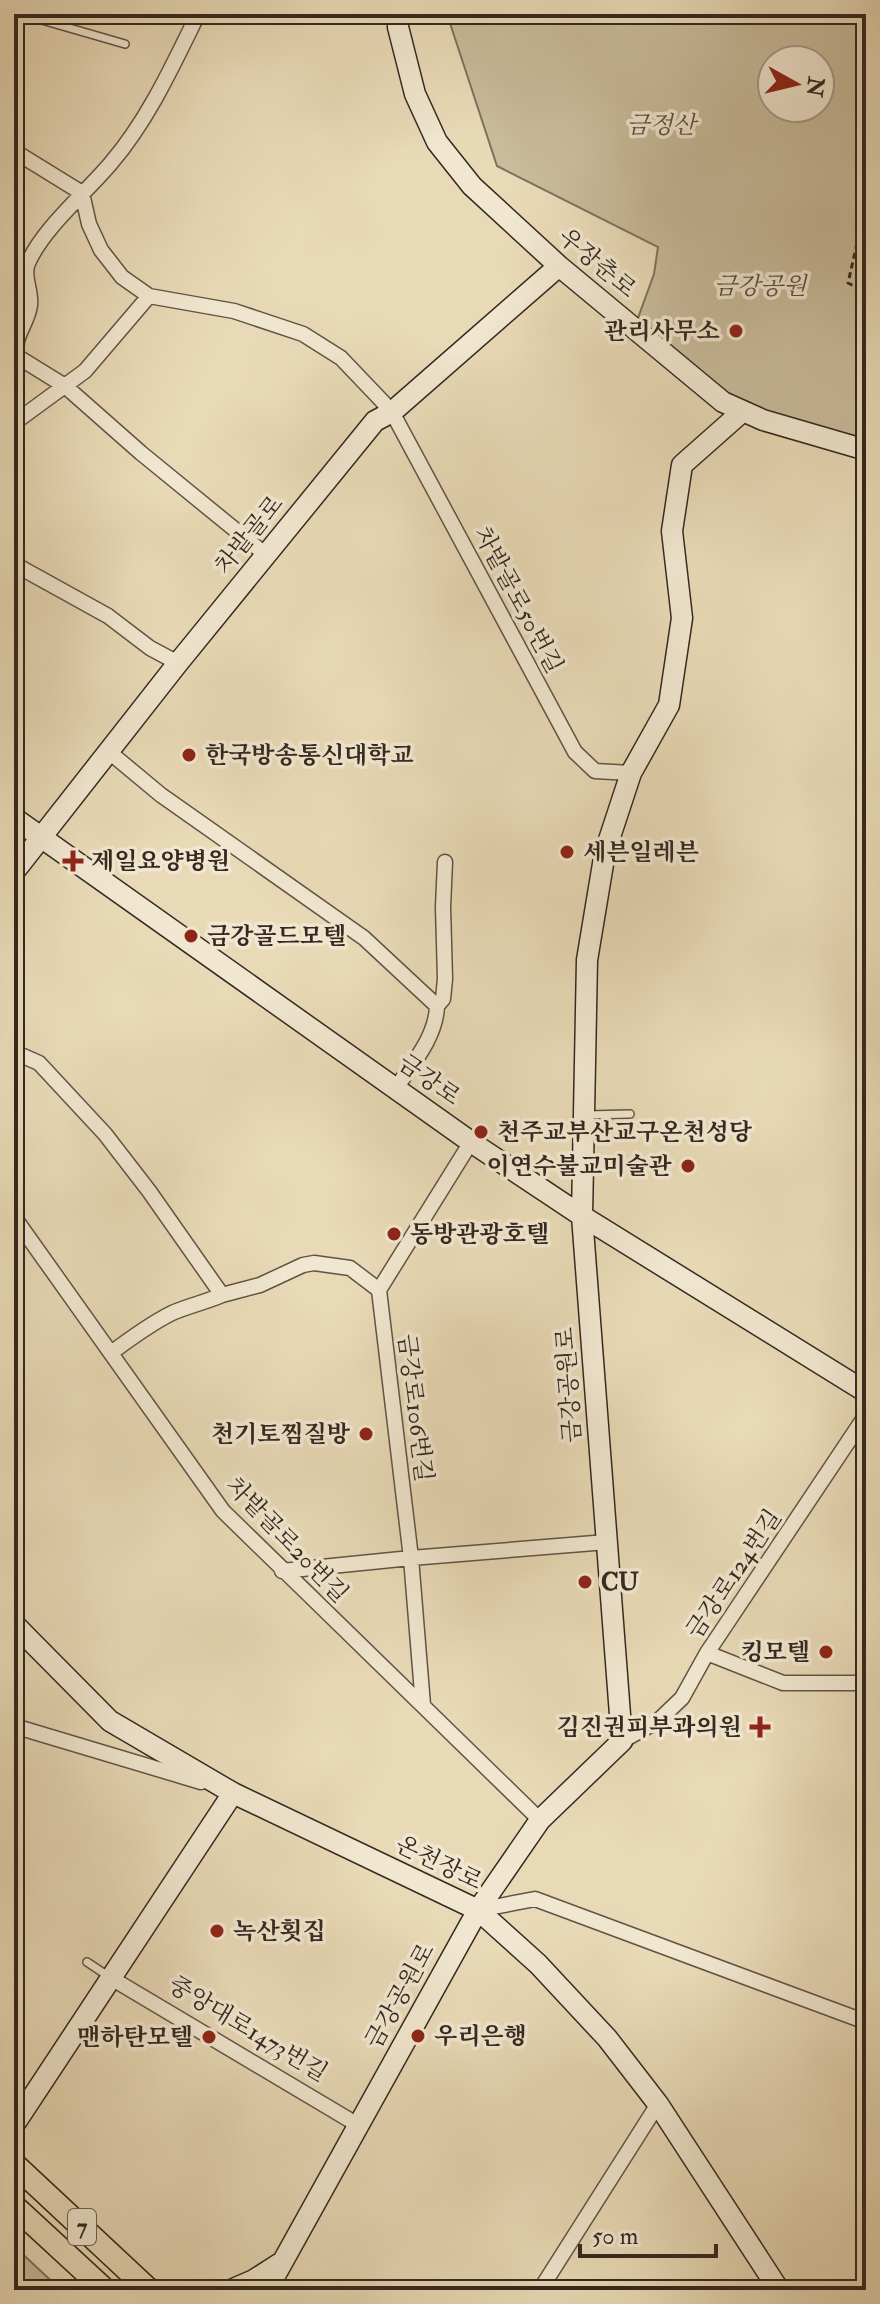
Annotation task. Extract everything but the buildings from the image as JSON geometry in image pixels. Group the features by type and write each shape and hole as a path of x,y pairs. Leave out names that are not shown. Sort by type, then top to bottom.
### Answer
{"main road":[{"name":"7","path":"14,2164 151,2289"},
{"name":"7","path":"14,2206 105,2290"}],"street":[{"path":"198,14 136,130 44,238 27,264 30,304 16,341 16,359 65,386 266,555"},
{"name":"우장춘로","path":"398,14 398,27 415,94 437,142 472,186 559,266 723,402 763,420 866,450"},
{"path":"14,151 82,193 89,224 101,250 122,277 149,296 85,371 14,423"},
{"name":"차밭골로","path":"14,872 178,663 375,421 392,412 559,266"},
{"name":"차밭골로50번길","path":"149,296 234,311 303,334 341,358 392,412 575,752 595,771 631,773"},
{"name":"금강공원로","path":"267,2290 478,1910 540,1820 622,1741 582,1216 587,960 605,852 631,773 669,705 682,618 672,531 682,465 743,411"},
{"path":"14,564 108,616 150,648 178,663"},
{"path":"108,751 161,795 364,938 437,1006"},
{"name":"금강로","path":"14,818 471,1142 582,1216 866,1392"},
{"path":"396,1088 427,1041 437,1021 437,1006 443,999 445,862"},
{"path":"14,1052 39,1063 105,1134 222,1295"},
{"path":"111,1353 146,1326 176,1311 260,1285 303,1265 314,1263 350,1268 379,1290 471,1142"},
{"name":"차밭골로20번길","path":"14,1217 223,1511 540,1820"},
{"name":"금강로106번길","path":"379,1290 411,1558 423,1705"},
{"name":"금강로124번길","path":"622,1741 658,1721 682,1698 707,1653 866,1415"},
{"path":"282,1571 607,1542"},
{"name":"온천장로","path":"14,1624 110,1721 233,1793 478,1910 538,1964 597,2028 658,2104 779,2290"},
{"path":"707,1653 783,1683 866,1683"},
{"path":"14,1726 233,1793 14,2125"},
{"path":"478,1910 535,1899 866,2022"},
{"name":"중앙대로1473번길","path":"111,1978 358,2125"},
{"path":"540,2290 658,2104"},
{"path":"231,2290 282,2262"},
{"path":"278,2290 282,2262"}],"lane":[{"path":"25,16 125,44"},
{"path":"584,1115 630,1114"},
{"path":"87,1962 111,1978"}],"path":[{"path":"866,204 848,283 866,292"}],"green space":[{"name":"금정산","path":"447,14 866,14 866,444 743,411 634,329 654,274 658,247 497,166"},
{"path":"14,2246 61,2290 14,2290"}],"railway":[{"path":"14,2276 30,2290"}],"place":[{"name":"관리사무소","path":"736,331"},
{"name":"한국방송통신대학교","path":"189,755"},
{"name":"세븐일레븐","path":"567,852"},
{"name":"제일요양병원","path":"73,861"},
{"name":"금강골드모텔","path":"191,936"},
{"name":"천주교부산교구온천성당","path":"481,1132"},
{"name":"이연수불교미술관","path":"688,1166"},
{"name":"동방관광호텔","path":"394,1234"},
{"name":"천기토찜질방","path":"366,1434"},
{"name":"CU","path":"585,1582"},
{"name":"킹모텔","path":"826,1652"},
{"name":"김진권피부과의원","path":"760,1727"},
{"name":"녹산횟집","path":"217,1931"},
{"name":"우리은행","path":"418,2036"},
{"name":"맨하탄모텔","path":"209,2037"}],"park label":[{"name":"금강공원","path":"760,286"}]}
